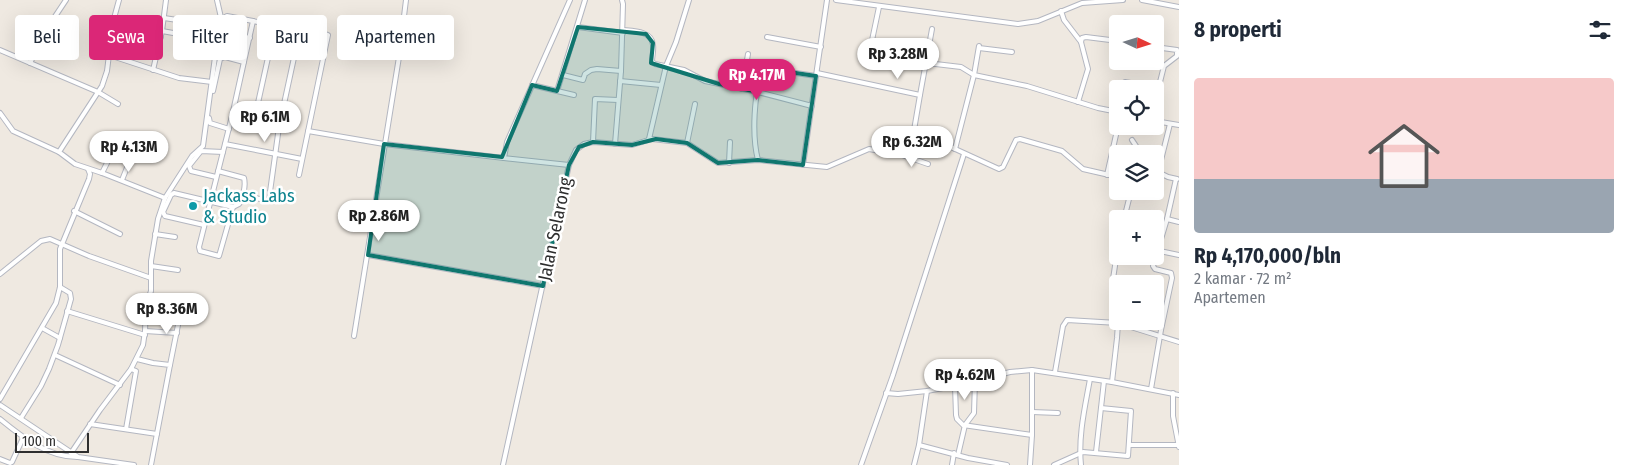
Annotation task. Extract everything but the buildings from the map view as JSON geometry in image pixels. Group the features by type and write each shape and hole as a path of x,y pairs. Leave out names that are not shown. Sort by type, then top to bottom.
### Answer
{"street":[{"path":"30,63 50,24 66,0"},
{"path":"116,15 119,0"},
{"path":"163,24 166,0"},
{"path":"217,0 221,15"},
{"path":"354,336 399,57 406,0"},
{"path":"504,158 507,142 570,0"},
{"path":"557,91 585,0"},
{"path":"615,144 623,31 622,0"},
{"path":"649,139 666,66 676,42 689,0"},
{"path":"836,0 879,8 1018,24 1038,21 1089,2 1123,0"},
{"path":"1142,0 1179,7"},
{"path":"804,165 826,3"},
{"path":"867,64 879,8"},
{"path":"1061,12 1064,20 1081,42 1088,69 1078,102"},
{"path":"250,38 229,34 224,18 227,16 257,22"},
{"path":"164,18 173,19"},
{"path":"233,206 218,256 200,251 199,247 204,225 254,21"},
{"path":"578,27 641,32 649,36 653,43 652,62 684,70 705,82 742,88 812,106"},
{"path":"902,155 907,150 914,136 932,29"},
{"path":"767,37 821,47"},
{"path":"1081,42 1084,37 1109,40"},
{"path":"955,149 974,75 979,47 1012,52"},
{"path":"1160,80 1164,66 1178,57 1176,50 1164,48"},
{"path":"0,50 98,92 118,104"},
{"path":"742,88 748,54"},
{"path":"229,129 213,125 208,121 218,62 225,57 244,62"},
{"path":"59,152 98,92 106,76 108,60"},
{"path":"124,60 179,78 212,82"},
{"path":"153,70 155,60"},
{"path":"71,453 137,359 145,332 146,306 151,291 151,266 159,212 165,198 192,156 203,146 216,60"},
{"path":"254,121 267,60"},
{"path":"243,196 269,199 279,127 294,60"},
{"path":"299,175 323,60"},
{"path":"927,63 961,67 974,75 1038,88 1078,102 1109,110"},
{"path":"758,160 754,137 758,92 762,73 766,69 817,74 920,95"},
{"path":"563,75 583,80 585,74 590,70 621,71"},
{"path":"620,81 661,85"},
{"path":"532,85 574,95"},
{"path":"593,142 595,99 618,100"},
{"path":"686,143 695,104"},
{"path":"0,113 13,131 59,152 72,162 165,198"},
{"path":"232,116 279,127"},
{"path":"1164,123 1179,125"},
{"path":"1164,147 1170,124"},
{"name":"Jalan Selarong","path":"308,131 384,144 569,165 503,465"},
{"path":"914,136 955,149 986,165 1001,169 1016,140 1020,139 1053,147 1067,155 1080,168 1107,175 1116,135"},
{"path":"569,165 576,150 584,144 593,142 638,145 649,139 686,143 715,162 729,163 758,160 827,167 869,149 902,155 928,164"},
{"path":"1132,140 1136,145"},
{"path":"729,163 730,142"},
{"path":"225,144 302,159"},
{"path":"216,177 191,171 189,166 202,151 223,152"},
{"path":"861,465 964,154"},
{"path":"102,173 109,159"},
{"path":"122,180 128,165"},
{"path":"0,399 56,303 60,287 59,259 61,244 90,177 88,169"},
{"path":"204,225 165,216 163,212 173,194 233,206 241,203 244,178 218,171"},
{"path":"1164,175 1178,179 1164,227"},
{"path":"74,211 120,234"},
{"path":"1167,219 1179,222"},
{"path":"155,234 175,237"},
{"path":"0,274 44,239 50,239 89,256 151,278"},
{"path":"1164,252 1179,255"},
{"path":"368,254 543,286"},
{"path":"1151,389 1172,278 1169,273 1154,268 1154,265"},
{"path":"151,266 178,270"},
{"path":"21,418 41,386 55,355 72,296 60,287"},
{"path":"149,298 182,304 151,465"},
{"path":"67,311 145,332 177,333"},
{"path":"1055,372 1065,322 1070,320 1109,322"},
{"path":"42,328 60,338"},
{"path":"1112,382 1118,330"},
{"path":"1141,330 1179,342"},
{"path":"55,355 120,385"},
{"path":"137,359 170,365"},
{"path":"126,429 136,371 131,369"},
{"path":"886,393 898,394 927,391 1010,372 1032,370 1055,372 1179,395"},
{"path":"1030,465 1032,370"},
{"path":"1081,465 1083,412 1090,378"},
{"path":"952,465 966,425 974,413 975,381"},
{"path":"1096,452 1104,381"},
{"path":"954,386 957,419 963,425 1032,435"},
{"path":"914,465 927,391"},
{"path":"1129,445 1179,446 1173,416 1173,393"},
{"path":"0,413 1,406 78,457"},
{"path":"1054,465 1083,452 1127,456 1129,454 1131,411 1101,408"},
{"path":"1032,412 1058,414"},
{"path":"0,419 23,438 54,454 85,458 99,463 134,465"},
{"path":"90,424 157,434"},
{"path":"0,459 12,462 23,438"},
{"path":"919,445 1007,465"},
{"path":"84,465 85,458"}],"highlighted area":[{"path":"578,27 646,34 653,43 651,63 719,84 758,92 763,73 769,69 816,76 803,165 758,160 718,163 687,143 656,139 632,145 593,142 579,147 569,165 543,286 368,255 384,144 502,157 532,85 557,91"}],"place":[{"name":"Jackass Labs & Studio","path":"193,206"}]}
